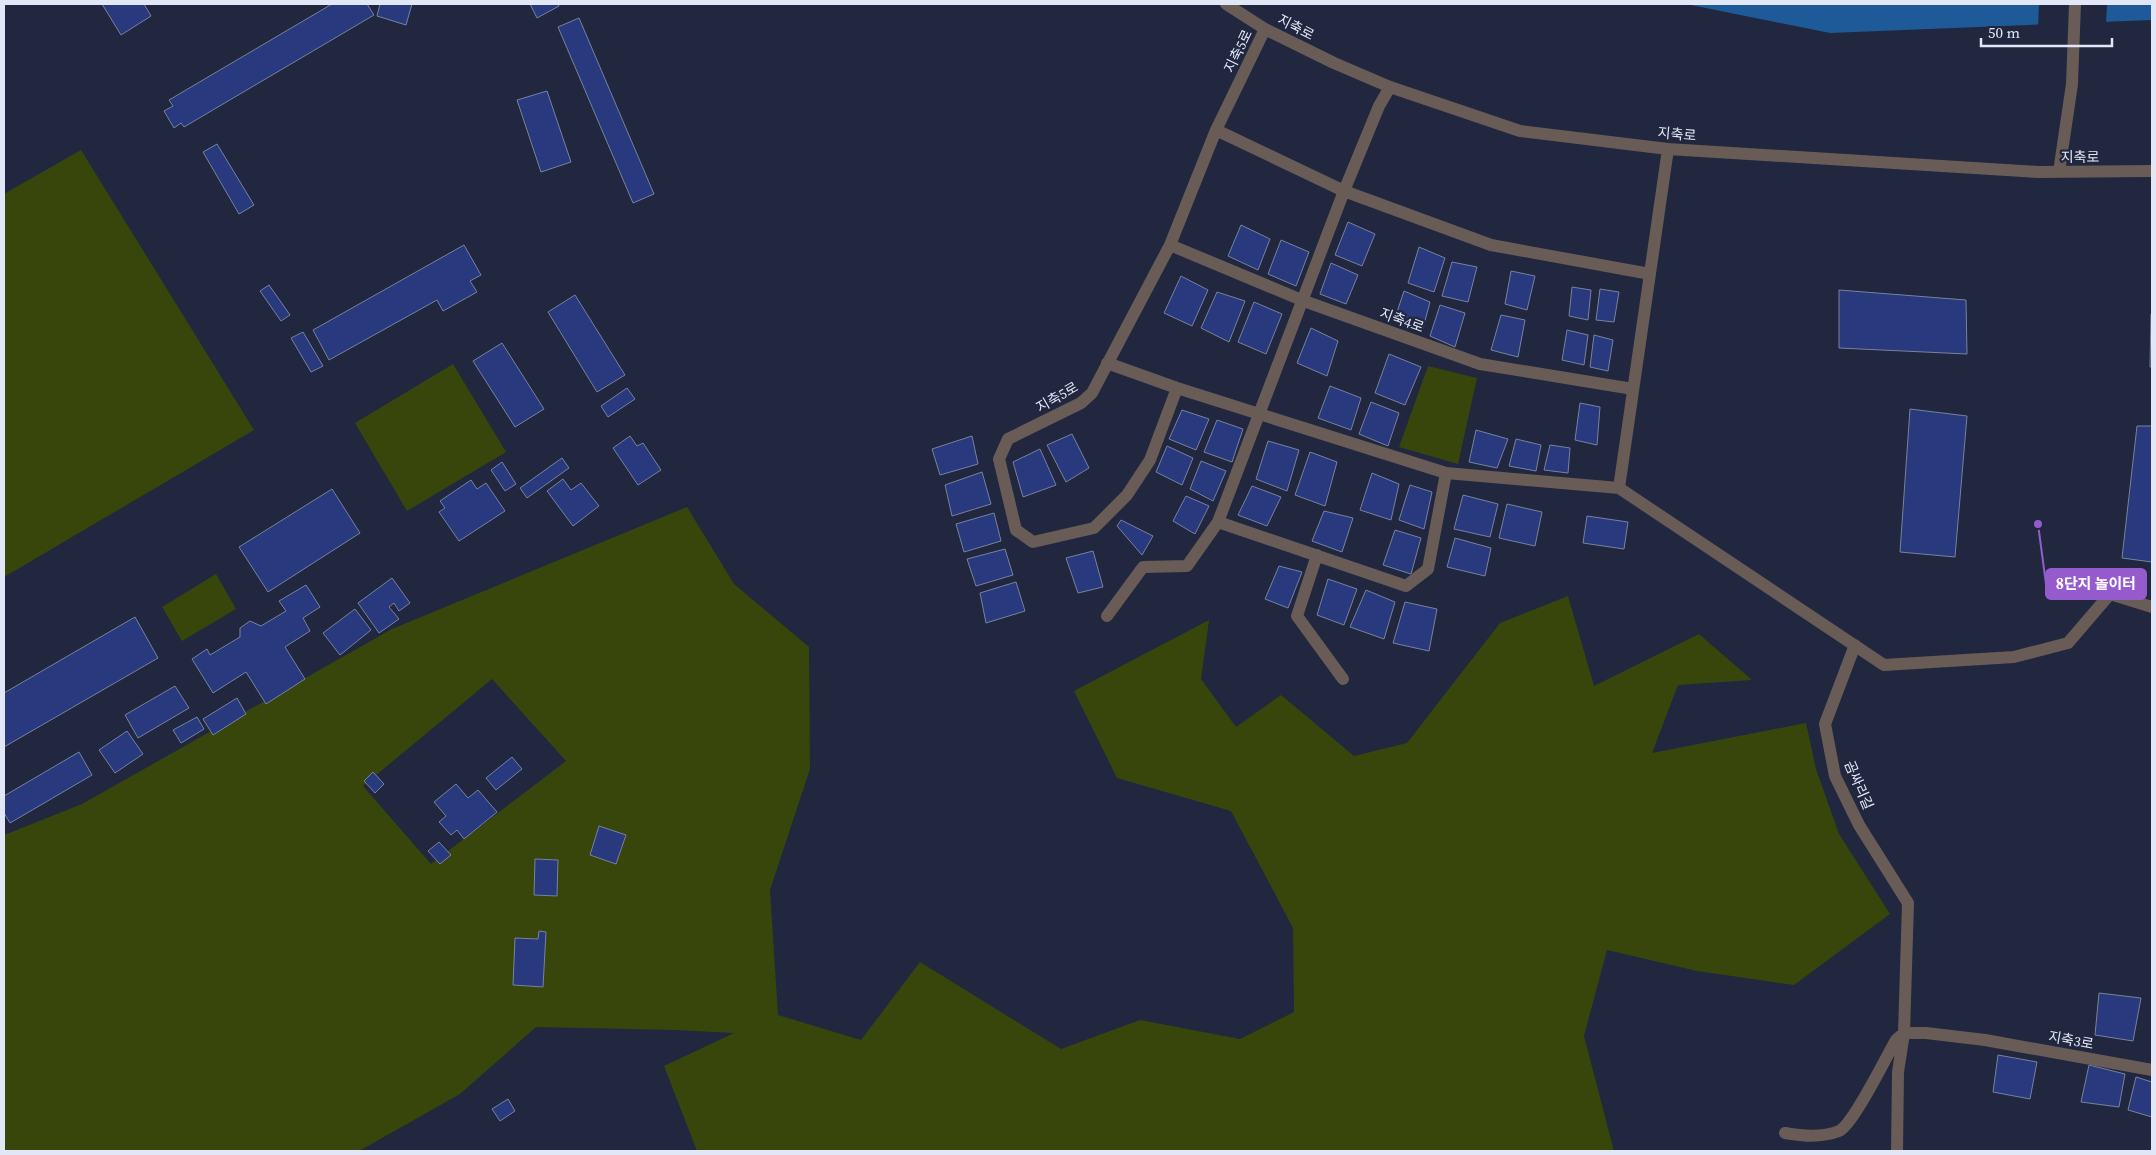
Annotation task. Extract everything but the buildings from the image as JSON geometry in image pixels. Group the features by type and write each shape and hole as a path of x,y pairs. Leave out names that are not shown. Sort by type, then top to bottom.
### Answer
{"street":[{"name":"지축로","path":"1226,4 1265,29 1334,63 1390,87 1520,131 1668,149 2059,172 2152,171"},
{"path":"2059,172 2072,84 2075,4"},
{"name":"지축5로","path":"1177,388 1150,460 1127,495 1094,528 1033,542 1016,530 999,459 1008,439 1081,403 1092,393 1170,244 1216,130 1265,29"},
{"path":"1107,616 1143,567 1187,566 1218,522 1304,301 1344,191 1379,106 1390,87"},
{"path":"1216,130 1344,191 1491,245 1650,274"},
{"path":"1619,488 1668,149"},
{"name":"지축4로","path":"1170,244 1304,301 1480,364 1633,389"},
{"path":"1107,363 1177,388 1446,473 1619,488 1884,665 2014,657 2068,643 2110,594 2152,607"},
{"path":"1218,522 1406,586 1428,569 1446,473"},
{"path":"1317,555 1297,616 1343,679"},
{"name":"곰싸리길","path":"1855,645 1825,724 1835,776 1859,825 1908,903 1904,1033 1898,1072 1897,1151"},
{"path":"1785,1133 1808,1136 1840,1131 1855,1114 1896,1040 1904,1033"},
{"name":"지축3로","path":"1904,1033 1926,1033 1985,1040 2152,1070"}],"green space":[{"path":"81,150 254,430 4,577 4,194"},
{"path":"453,364 506,452 407,511 355,423"},
{"path":"1428,366 1477,378 1458,464 1399,447"},
{"path":"687,507 734,584 809,647 810,769 770,890 778,1015 861,1040 920,962 1061,1049 1140,1020 1240,1039 1294,1012 1293,928 1231,811 1117,778 1074,691 1209,620 1201,679 1236,727 1281,695 1354,756 1407,743 1500,623 1568,596 1594,686 1699,634 1752,680 1678,685 1652,753 1806,723 1816,769 1839,834 1890,914 1794,985 1697,971 1607,950 1584,1036 1614,1151 697,1151 664,1066 734,1033 536,1027 460,1094 359,1151 4,1151 4,835 82,804 392,629","holes":["492,679 566,761 431,864 363,786"]},
{"path":"216,574 236,609 182,641 162,607"}],"water":[{"path":"1686,4 2152,4 2152,20 1830,33"}],"pier":[{"path":"2039,4 2107,4 2106,24 2038,27"}],"place":[{"name":"8단지 놀이터","path":"2038,524"}]}
